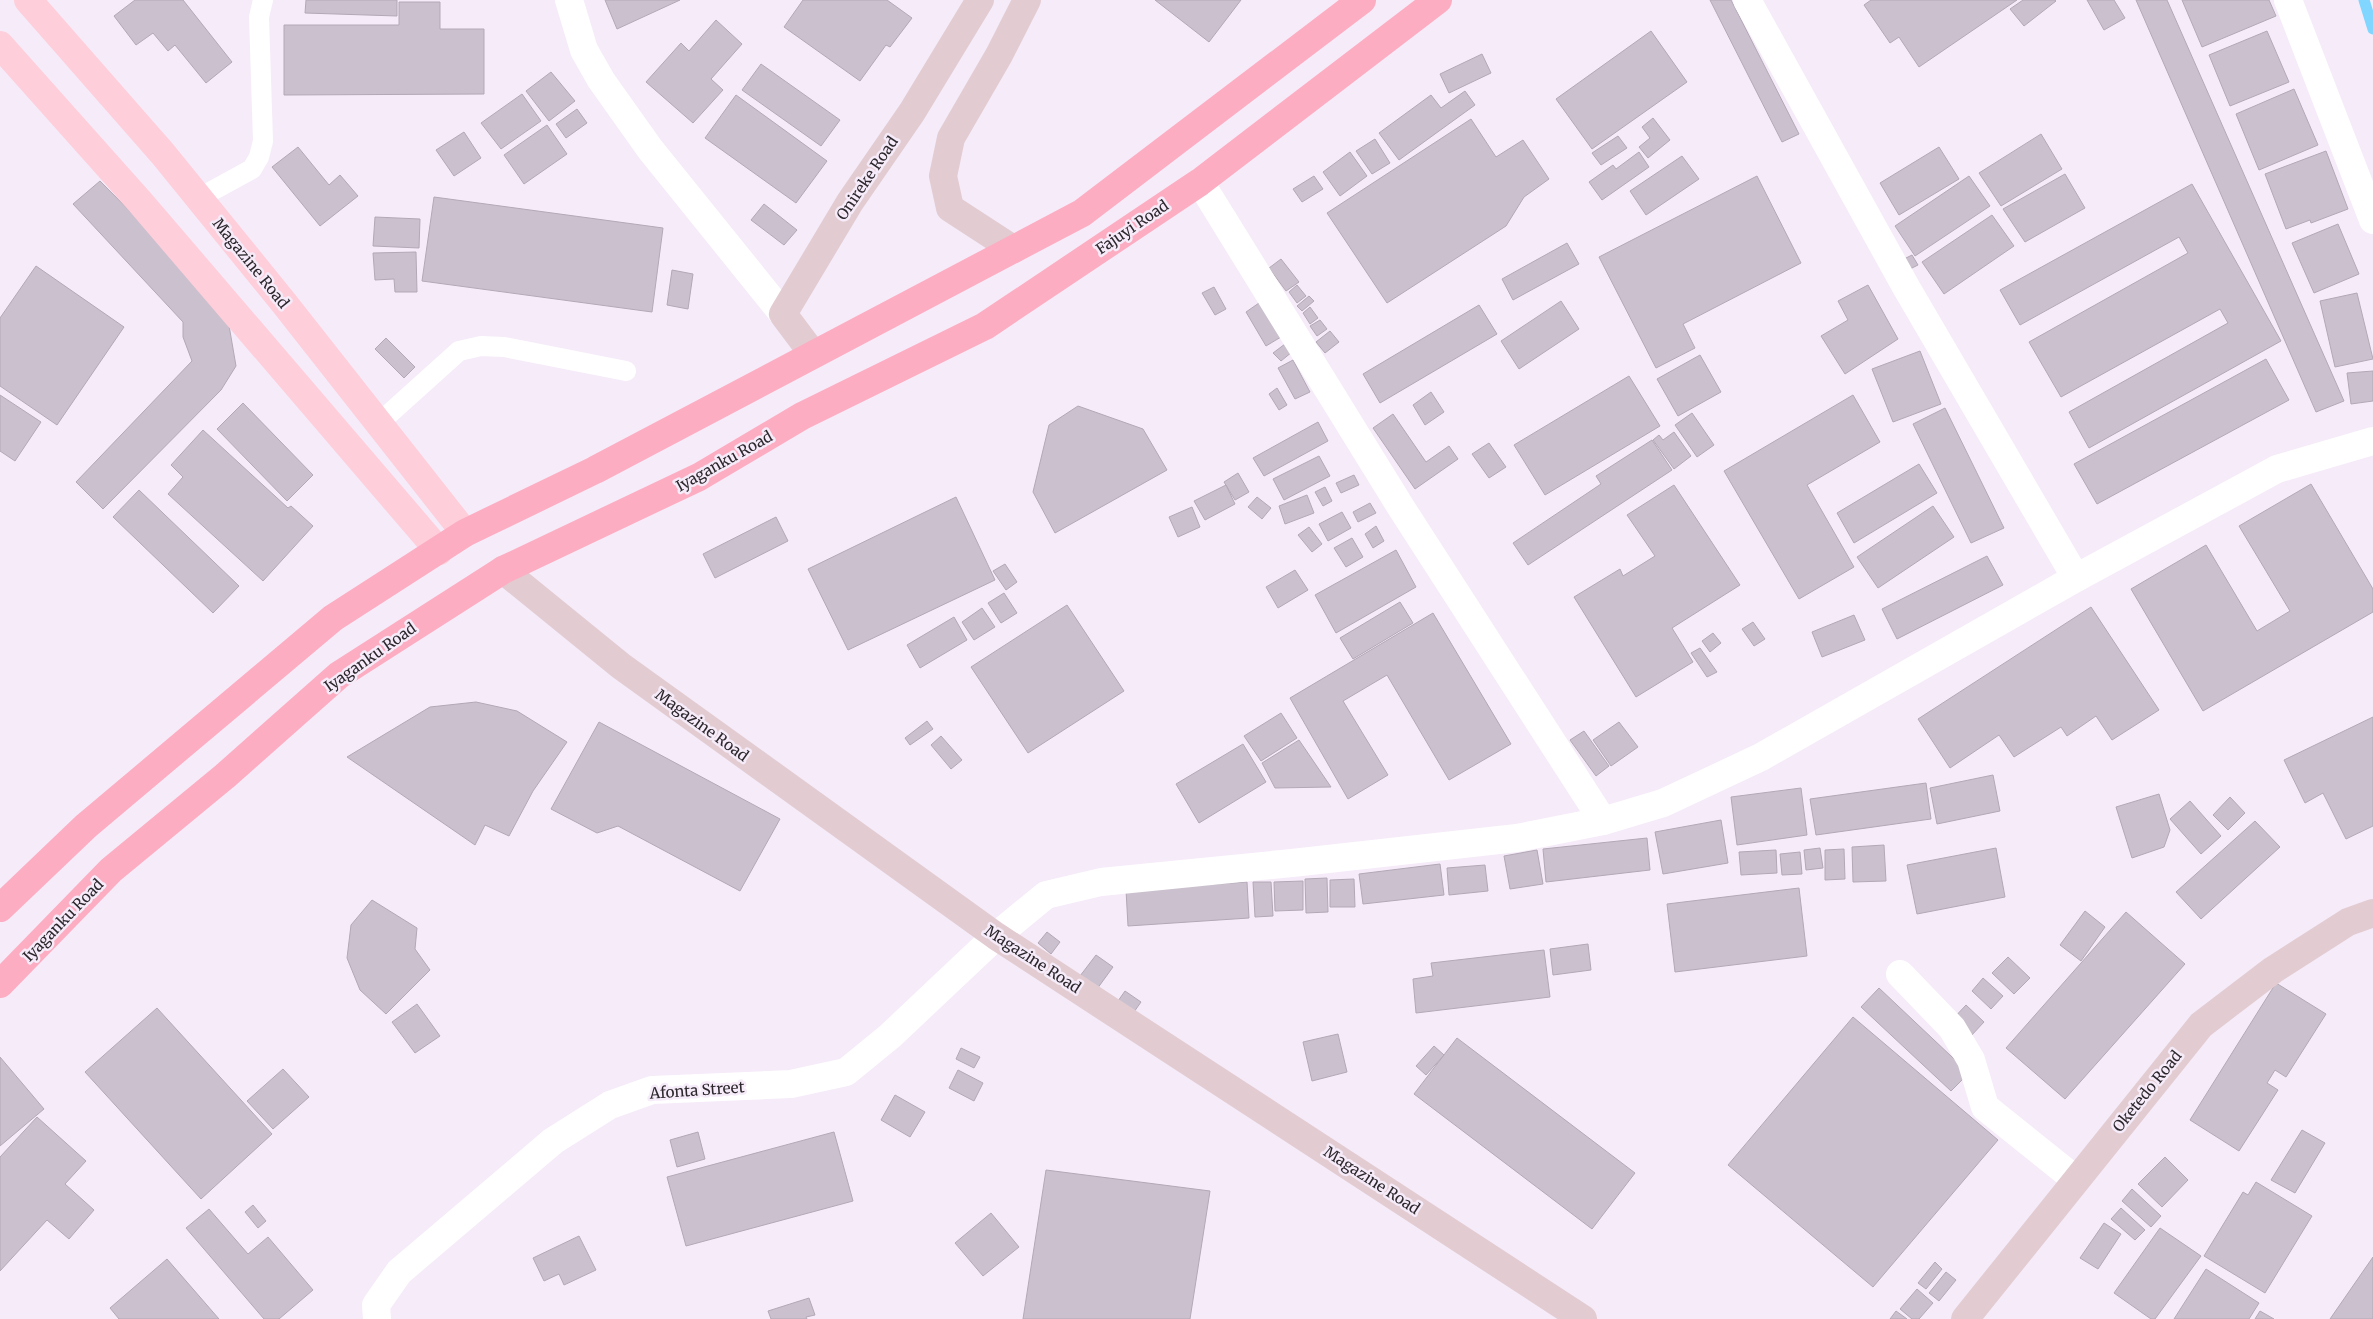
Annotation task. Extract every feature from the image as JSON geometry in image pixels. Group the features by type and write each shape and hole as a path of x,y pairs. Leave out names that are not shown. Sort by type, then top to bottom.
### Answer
{"highway":[{"path":"0,908 86,826 333,618 465,533 595,470 1082,213 1362,0"},
{"name":"Fajuyi Road","path":"802,416 986,326 1200,182 1438,0"},
{"name":"Iyaganku Road","path":"0,984 111,870 224,776 339,675 503,570 700,477 802,416"}],"main road":[{"name":"Magazine Road","path":"28,0 163,154 465,533"},
{"name":"Onireke Road","path":"783,314 850,202 912,112 980,0"},
{"path":"1013,249 950,208 943,176 950,138 999,55 1027,0"},
{"path":"0,45 147,210 439,551"},
{"path":"783,314 813,354"},
{"name":"Magazine Road","path":"503,570 620,666 996,936 1568,1314"},
{"name":"Oketedo Road","path":"1965,1319 2201,1025 2273,970 2348,922 2373,912"}],"street":[{"path":"569,0 584,50 601,80 650,149 783,314"},
{"path":"1747,0 1906,287 2076,578"},
{"path":"2288,0 2373,220"},
{"path":"1200,182 1402,509 1603,821"},
{"name":"Afonta Street","path":"377,1319 376,1305 399,1272 553,1141 610,1105 652,1090 791,1084 846,1072 890,1036 996,936 1046,895 1101,882 1292,864 1517,838 1603,821 1663,802 1761,757 2076,578 2277,469 2373,441"},
{"path":"1900,974 1952,1028 1971,1060 1985,1106 2076,1180"}],"lane":[{"path":"199,198 252,169 260,157 263,141 260,17 263,0"},
{"path":"378,423 459,351 481,346 504,347 626,372"}],"building":[{"path":"135,0 183,0 232,62 206,83 175,45 168,51 153,33 136,45 114,16"},
{"path":"306,0 397,0 397,16 305,13"},
{"path":"605,0 680,0 617,29"},
{"path":"803,0 887,0 912,18 890,47 886,45 860,81 784,27"},
{"path":"1155,0 1241,0 1209,42"},
{"path":"1710,0 1731,0 1799,134 1782,142"},
{"path":"1871,0 2017,0 1919,67 1899,37 1890,43 1864,5"},
{"path":"2023,0 2056,1 2024,26 2010,9"},
{"path":"2087,0 2114,0 2125,18 2104,30"},
{"path":"2136,0 2167,0 2344,401 2316,412"},
{"path":"2182,0 2269,0 2276,16 2202,47"},
{"path":"399,2 440,2 440,29 484,29 484,94 284,95 284,25 399,25"},
{"path":"716,20 742,44 711,79 723,90 693,123 646,82 681,43 689,51"},
{"path":"1651,31 1687,82 1592,149 1556,99"},
{"path":"2267,31 2289,82 2230,106 2209,55"},
{"path":"1482,54 1491,73 1449,93 1440,74"},
{"path":"761,64 840,120 821,146 742,90"},
{"path":"551,72 575,101 549,121 526,91"},
{"path":"2294,89 2318,145 2259,170 2236,114"},
{"path":"1465,91 1475,105 1399,160 1379,133 1431,95 1441,108"},
{"path":"522,94 541,121 501,149 481,123"},
{"path":"736,95 827,161 796,203 705,138"},
{"path":"577,109 587,123 566,138 556,124"},
{"path":"1653,118 1670,140 1648,158 1639,147 1650,138 1642,127"},
{"path":"1471,119 1496,157 1523,140 1549,179 1524,197 1506,226 1387,303 1327,213"},
{"path":"547,125 567,154 524,184 504,155"},
{"path":"464,132 481,158 454,176 436,150"},
{"path":"2041,134 2062,169 2001,206 1979,173"},
{"path":"1618,136 1627,148 1601,165 1592,153"},
{"path":"1375,139 1390,163 1372,174 1356,151"},
{"path":"298,147 329,185 340,175 358,196 320,226 272,167"},
{"path":"1939,147 1959,179 1899,215 1880,183"},
{"path":"2326,151 2348,209 2311,223 2310,220 2286,229 2265,174"},
{"path":"1350,152 1367,176 1340,196 1323,172"},
{"path":"1639,152 1649,167 1602,200 1589,182 1613,165 1616,169"},
{"path":"1682,156 1699,179 1646,215 1630,191"},
{"path":"2065,174 2085,208 2025,242 2003,209"},
{"path":"1314,176 1323,189 1302,202 1293,189"},
{"path":"1757,176 1801,263 1683,324 1695,348 1656,368 1599,257"},
{"path":"1969,176 1990,206 1915,256 1895,226"},
{"path":"100,181 226,308 236,366 221,390 103,509 76,482 192,361 183,337 183,322 73,204"},
{"path":"2192,184 2281,341 2089,448 2069,412 2228,323 2220,309 2061,397 2029,342 2188,253 2179,237 2020,325 2000,290"},
{"path":"434,197 663,228 652,312 422,281"},
{"path":"764,204 797,230 784,245 751,220"},
{"path":"1992,215 2014,246 1944,294 1922,262"},
{"path":"375,217 420,219 419,248 373,246"},
{"path":"2338,224 2359,274 2314,293 2292,243"},
{"path":"1567,243 1579,264 1513,300 1502,279"},
{"path":"416,252 417,292 395,292 394,279 375,280 373,253"},
{"path":"1912,255 1918,265 1908,270 1902,260"},
{"path":"1281,259 1299,282 1286,291 1269,268"},
{"path":"36,266 124,327 57,425 0,386 0,318"},
{"path":"672,270 693,274 688,309 667,305"},
{"path":"1297,285 1306,296 1297,303 1289,292"},
{"path":"1868,285 1898,339 1845,374 1821,336 1848,320 1838,301"},
{"path":"1214,287 1226,309 1215,315 1202,293"},
{"path":"2357,293 2373,359 2335,367 2320,301"},
{"path":"1309,296 1314,301 1302,311 1297,306"},
{"path":"1561,301 1579,329 1519,369 1501,341"},
{"path":"1259,303 1281,337 1266,346 1246,312"},
{"path":"1479,305 1497,334 1380,403 1363,374"},
{"path":"1310,307 1318,318 1310,324 1303,313"},
{"path":"1320,320 1327,329 1317,336 1310,326"},
{"path":"1330,331 1339,342 1325,353 1316,342"},
{"path":"386,338 415,367 404,378 375,349"},
{"path":"1285,344 1292,352 1281,361 1273,353"},
{"path":"1920,351 1941,404 1893,422 1872,369"},
{"path":"1700,355 1721,392 1678,416 1657,379"},
{"path":"2266,359 2289,400 2097,504 2074,464"},
{"path":"1293,360 1310,392 1295,399 1278,368"},
{"path":"2373,371 2373,401 2351,404 2347,373"},
{"path":"1629,376 1660,426 1545,495 1514,445"},
{"path":"1277,388 1287,405 1279,410 1269,394"},
{"path":"1431,392 1444,412 1425,425 1413,405"},
{"path":"0,395 41,422 15,461 0,451"},
{"path":"1853,395 1880,442 1807,485 1854,567 1799,599 1724,471"},
{"path":"243,403 313,475 287,501 217,429"},
{"path":"1078,406 1143,429 1167,470 1055,533 1033,492 1049,425"},
{"path":"1945,408 2004,528 1971,543 1913,424"},
{"path":"1692,413 1714,445 1697,457 1675,425"},
{"path":"1393,414 1426,462 1449,446 1458,459 1415,489 1373,428"},
{"path":"1318,422 1328,441 1264,476 1253,458"},
{"path":"203,430 288,508 291,506 313,526 263,581 168,494 183,477 171,465"},
{"path":"1674,432 1691,456 1674,469 1653,440 1659,435 1663,440"},
{"path":"1652,440 1672,470 1528,565 1513,543 1601,484 1596,476"},
{"path":"1489,443 1506,467 1489,478 1472,454"},
{"path":"1319,456 1330,476 1284,500 1273,479"},
{"path":"1919,464 1937,493 1854,543 1837,513"},
{"path":"1238,473 1249,492 1235,500 1224,482"},
{"path":"1354,475 1359,485 1341,493 1336,483"},
{"path":"2311,484 2373,589 2373,612 2203,711 2131,589 2206,545 2257,631 2290,611 2239,526"},
{"path":"1226,485 1235,504 1205,520 1194,501"},
{"path":"1674,485 1740,585 1672,628 1693,662 1636,697 1574,597 1620,569 1623,576 1655,556 1627,515"},
{"path":"1325,487 1332,501 1323,506 1315,492"},
{"path":"139,490 239,586 213,613 113,517"},
{"path":"1307,495 1314,513 1285,524 1279,506"},
{"path":"956,497 995,580 848,650 808,569"},
{"path":"1257,497 1271,508 1262,519 1248,507"},
{"path":"1370,503 1376,513 1358,522 1353,512"},
{"path":"1933,506 1954,537 1878,588 1857,557"},
{"path":"1192,507 1200,527 1178,537 1169,517"},
{"path":"1342,512 1351,528 1328,541 1319,524"},
{"path":"776,517 788,541 715,578 703,554"},
{"path":"1376,526 1384,541 1373,548 1365,534"},
{"path":"1309,527 1322,544 1312,552 1298,535"},
{"path":"1352,538 1363,557 1346,567 1334,548"},
{"path":"1396,550 1416,587 1336,633 1315,595"},
{"path":"1987,556 2003,585 1897,639 1882,609"},
{"path":"1005,564 1017,582 1006,590 993,571"},
{"path":"1295,570 1308,590 1278,608 1266,587"},
{"path":"1004,593 1017,613 1001,623 988,603"},
{"path":"1400,602 1413,623 1353,659 1340,638"},
{"path":"1067,605 1124,691 1028,753 971,667"},
{"path":"2091,607 2159,710 2112,740 2096,716 2067,736 2061,727 2014,757 1999,735 1950,768 1918,719"},
{"path":"982,608 995,627 974,640 962,622"},
{"path":"1433,613 1511,744 1449,780 1387,675 1343,701 1388,775 1348,799 1290,698"},
{"path":"1854,615 1865,640 1822,657 1812,632"},
{"path":"954,617 967,640 920,668 907,645"},
{"path":"1753,622 1765,639 1754,646 1742,629"},
{"path":"1713,633 1721,643 1710,652 1702,641"},
{"path":"1700,648 1717,672 1707,677 1691,653"},
{"path":"476,702 517,711 567,742 533,791 509,836 485,825 475,845 347,757 430,707"},
{"path":"1281,713 1297,738 1261,761 1244,736"},
{"path":"2373,717 2373,826 2346,839 2323,793 2305,803 2284,760"},
{"path":"927,721 933,729 910,745 905,738"},
{"path":"599,722 780,819 740,891 618,826 597,833 551,809"},
{"path":"1619,722 1638,747 1611,766 1593,740"},
{"path":"1584,731 1609,766 1596,776 1570,740"},
{"path":"941,736 962,760 951,769 931,745"},
{"path":"1299,740 1331,787 1275,788 1262,763"},
{"path":"1243,744 1266,782 1199,823 1176,784"},
{"path":"1993,775 2000,811 1937,824 1930,788"},
{"path":"1926,783 1931,819 1816,835 1810,799"},
{"path":"1801,788 1807,835 1737,845 1731,797"},
{"path":"2159,794 2170,830 2164,847 2132,858 2116,807"},
{"path":"2230,797 2245,813 2228,830 2213,815"},
{"path":"2190,801 2221,836 2201,854 2170,819"},
{"path":"1721,820 1728,863 1663,874 1655,832"},
{"path":"2255,821 2280,847 2201,919 2176,892"},
{"path":"1647,838 1650,870 1546,882 1543,849"},
{"path":"1884,845 1886,881 1853,882 1852,847"},
{"path":"1820,848 1823,868 1806,870 1804,850"},
{"path":"1996,848 2005,897 1917,914 1907,865"},
{"path":"1844,849 1845,879 1825,880 1825,850"},
{"path":"1537,850 1543,884 1510,889 1504,856"},
{"path":"1776,850 1777,873 1741,875 1739,852"},
{"path":"1800,852 1802,874 1782,875 1780,854"},
{"path":"1440,864 1444,895 1363,904 1359,874"},
{"path":"1485,865 1488,891 1449,895 1447,868"},
{"path":"1327,878 1328,912 1306,913 1305,879"},
{"path":"1354,879 1355,907 1330,907 1330,880"},
{"path":"1303,881 1303,910 1275,911 1274,882"},
{"path":"1247,882 1249,918 1128,926 1126,890"},
{"path":"1253,882 1271,882 1273,916 1255,917"},
{"path":"1799,888 1807,956 1675,972 1667,904"},
{"path":"372,900 417,928 415,949 430,970 386,1014 360,990 347,958 351,925"},
{"path":"2085,911 2105,927 2081,961 2060,945"},
{"path":"2126,912 2185,964 2065,1099 2006,1048"},
{"path":"1047,932 1060,942 1051,954 1038,943"},
{"path":"1588,944 1591,970 1553,975 1550,949"},
{"path":"1544,950 1550,997 1416,1013 1413,979 1433,976 1431,963"},
{"path":"1096,955 1113,967 1097,989 1080,976"},
{"path":"2008,957 2030,978 2014,994 1992,973"},
{"path":"1983,978 2003,996 1991,1009 1972,991"},
{"path":"2276,983 2326,1014 2286,1077 2275,1070 2267,1083 2278,1090 2239,1151 2190,1120"},
{"path":"1879,988 1969,1073 1951,1091 1861,1007"},
{"path":"1125,991 1141,1002 1134,1012 1118,1001"},
{"path":"417,1004 440,1036 415,1053 392,1022"},
{"path":"1966,1005 1984,1022 1970,1037 1952,1020"},
{"path":"157,1008 272,1134 201,1199 85,1072"},
{"path":"1853,1017 1998,1140 1873,1287 1728,1165"},
{"path":"1338,1034 1347,1072 1312,1081 1303,1042"},
{"path":"1457,1038 1635,1173 1592,1229 1414,1094"},
{"path":"1434,1046 1444,1055 1426,1075 1416,1066"},
{"path":"961,1048 980,1057 974,1068 956,1059"},
{"path":"0,1057 44,1109 0,1146"},
{"path":"283,1069 309,1097 273,1129 247,1101"},
{"path":"958,1070 983,1083 974,1101 949,1088"},
{"path":"895,1095 925,1112 910,1137 881,1120"},
{"path":"37,1117 86,1161 65,1184 94,1210 69,1239 47,1220 0,1271 0,1157"},
{"path":"2302,1130 2325,1143 2295,1193 2271,1180"},
{"path":"698,1132 705,1159 677,1167 670,1140"},
{"path":"834,1132 853,1201 686,1246 667,1177"},
{"path":"2165,1157 2188,1180 2162,1207 2138,1184"},
{"path":"1046,1170 1210,1191 1190,1319 1023,1319"},
{"path":"2256,1182 2312,1216 2265,1293 2204,1256 2243,1192 2248,1195"},
{"path":"2132,1189 2161,1216 2151,1227 2122,1201"},
{"path":"253,1205 266,1221 258,1228 245,1212"},
{"path":"2121,1208 2145,1230 2135,1240 2111,1219"},
{"path":"209,1209 248,1254 268,1237 313,1290 279,1319 264,1319 186,1228"},
{"path":"991,1213 1019,1247 983,1276 955,1243"},
{"path":"2104,1223 2121,1234 2098,1269 2080,1258"},
{"path":"2160,1228 2201,1256 2155,1319 2151,1319 2114,1293"},
{"path":"579,1236 596,1270 564,1285 559,1274 544,1281 533,1258"},
{"path":"2373,1257 2373,1319 2330,1319"},
{"path":"167,1259 219,1319 119,1319 110,1308"},
{"path":"1935,1262 1942,1269 1926,1289 1918,1283"},
{"path":"2206,1269 2259,1303 2249,1319 2174,1319"},
{"path":"1946,1272 1956,1280 1939,1301 1929,1293"},
{"path":"1917,1289 1933,1303 1919,1319 1912,1319 1900,1309"},
{"path":"809,1298 815,1315 806,1317 807,1319 771,1319 768,1311"},
{"path":"1896,1311 1907,1319 1890,1319"},
{"path":"2260,1311 2274,1319 2255,1319"}],"waterway":[{"path":"2364,0 2373,29"}]}
